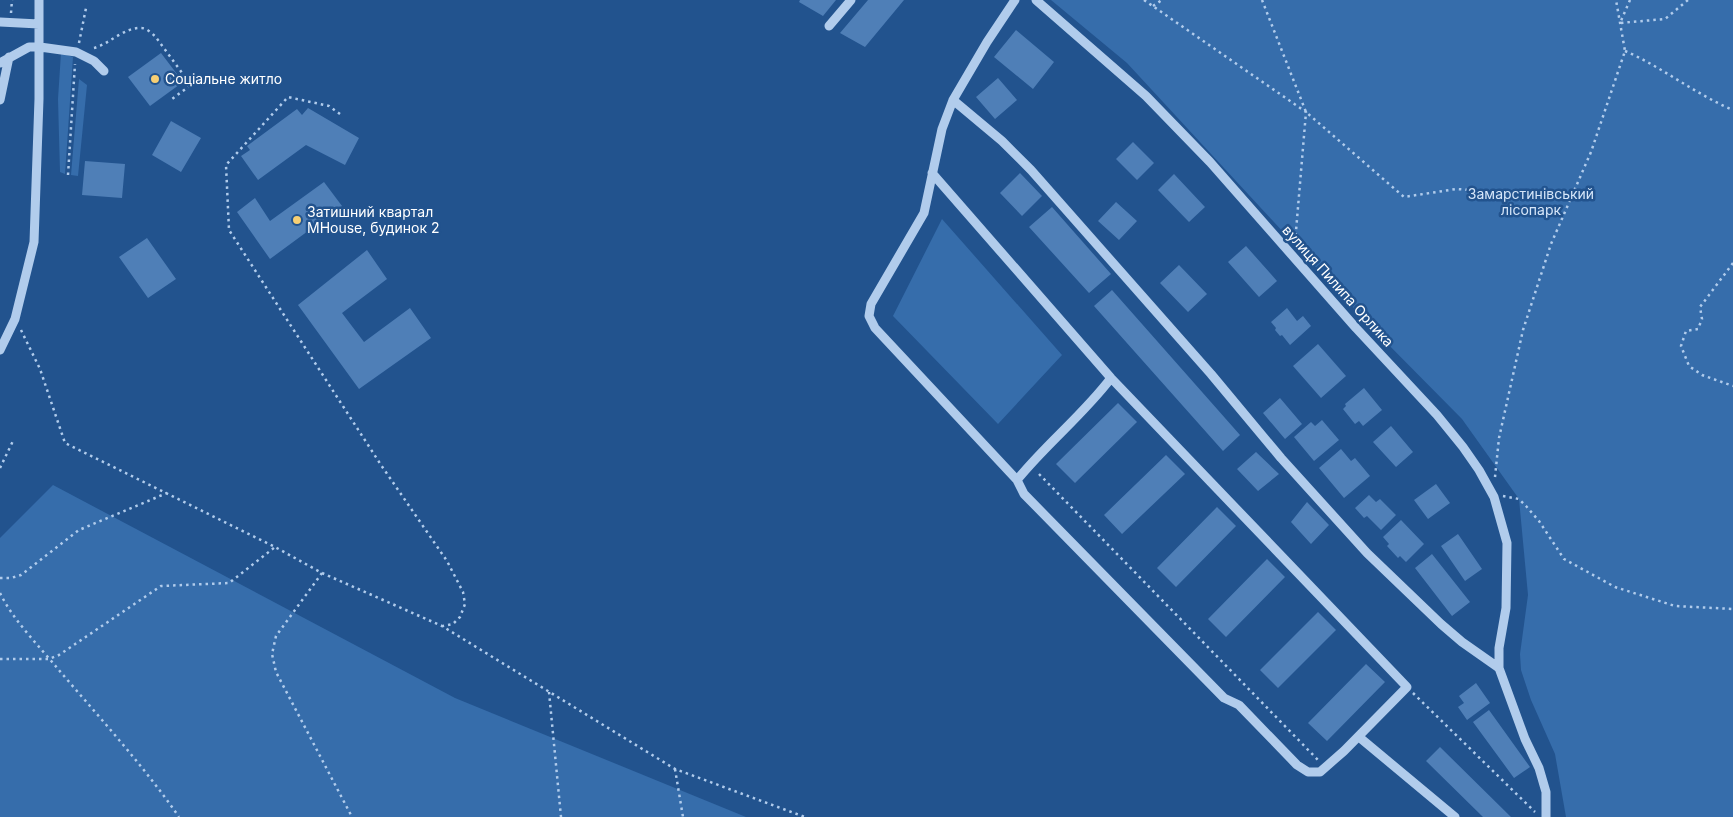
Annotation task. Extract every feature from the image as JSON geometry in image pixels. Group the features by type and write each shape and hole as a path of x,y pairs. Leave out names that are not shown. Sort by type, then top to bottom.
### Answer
{"street":[{"path":"0,350 15,319 34,242 40,47 39,0"},
{"path":"829,26 851,0"},
{"path":"932,172 1111,378 1406,687 1341,759 1320,772 1310,773 1297,765 1240,705 1224,698 1141,611 1024,494 1017,480 875,328 869,316 871,304 924,213 932,172 942,129 953,100 987,42 1015,0"},
{"name":"вулиця Пилипа Орлика","path":"1036,0 1052,12 1152,102 1210,162 1356,328 1437,415 1479,470 1494,497 1507,543 1506,608 1499,648 1499,668 1524,739 1539,768 1546,792 1546,817"},
{"path":"0,22 39,24"},
{"path":"0,63 29,48 40,47 76,52 94,61 104,71"},
{"path":"0,100 9,57"},
{"path":"953,100 1002,141 1037,178 1211,374 1281,458 1367,553 1441,624 1462,642 1499,668"},
{"path":"1017,480 1111,378"},
{"path":"1359,737 1455,817"}],"path":[{"path":"10,17 12,0"},
{"path":"1144,0 1306,112 1404,198 1456,189 1572,197"},
{"path":"1153,6 1162,0"},
{"path":"1262,0 1306,112 1294,258"},
{"path":"1495,478 1500,438 1523,330 1551,244 1591,152 1625,51 1616,0"},
{"path":"1620,23 1630,0"},
{"path":"1620,23 1665,19 1688,0"},
{"path":"76,46 80,42 86,8"},
{"path":"90,49 96,48 135,29 142,28 148,30 155,36 192,85 172,99"},
{"path":"1625,51 1648,61 1684,84 1733,110"},
{"path":"68,174 76,58"},
{"path":"340,114 329,106 288,97 226,165 229,230 380,465 447,561 463,592 465,604 460,617 453,624 442,626"},
{"path":"1733,263 1700,306 1702,319 1698,329 1686,332 1681,346 1689,366 1702,376 1733,386"},
{"path":"15,319 40,369 64,443 275,546 322,573 442,626 675,769 803,816"},
{"path":"0,468 14,441"},
{"path":"1039,474 1318,761 1325,755"},
{"path":"0,578 11,578 21,575 79,530 167,493"},
{"path":"1494,497 1506,496 1518,499 1539,522 1564,559 1615,587 1675,606 1733,610"},
{"path":"0,659 49,659 161,586 228,583 275,546"},
{"path":"322,573 276,636 273,658 276,672 352,817"},
{"path":"0,593 5,603 49,659 159,788 179,817"},
{"path":"1406,687 1540,817"},
{"path":"549,690 561,817"},
{"path":"675,769 683,817"}],"green space":[{"name":"Замарстинівський лісопарк","path":"1051,0 1733,0 1733,817 1566,817 1555,754 1531,700 1521,670 1520,654 1528,595 1519,499 1462,419 1371,327 1127,63"},
{"path":"61,53 73,57 65,174 60,172 58,99"},
{"path":"79,79 87,85 78,176 71,175"},
{"path":"942,219 1062,355 998,424 893,316"},
{"path":"53,485 455,698 746,817 0,817 0,538"}],"building":[{"path":"800,0 836,0 823,16 799,2"},
{"path":"868,0 904,0 865,47 840,33"},
{"path":"1016,30 1054,62 1033,89 994,57"},
{"name":"Соціальне житло","path":"161,53 183,82 150,106 128,77"},
{"path":"998,78 1017,100 995,119 976,97"},
{"path":"308,108 359,138 345,165 306,145 258,180 241,156 250,150 247,146 297,109 302,115"},
{"path":"171,121 201,138 181,172 152,155"},
{"path":"1133,142 1154,163 1137,180 1116,159"},
{"path":"85,161 125,164 122,198 82,195"},
{"path":"1020,173 1042,196 1022,216 1000,193"},
{"path":"1174,174 1205,207 1189,222 1158,190"},
{"name":"Затишний квартал MHouse, будинок 2","path":"324,182 342,206 270,259 237,212 255,198 270,221"},
{"path":"1116,202 1137,221 1119,240 1098,221"},
{"path":"1052,207 1111,274 1089,293 1029,227"},
{"path":"147,238 176,279 148,298 119,257"},
{"path":"1246,246 1277,281 1259,297 1228,262"},
{"path":"367,250 387,279 342,313 364,342 410,308 431,338 359,389 298,305"},
{"path":"1179,265 1207,294 1188,312 1160,283"},
{"path":"1112,290 1240,435 1223,451 1094,306"},
{"path":"1287,308 1297,321 1303,316 1311,326 1290,345 1275,330 1276,328 1271,322"},
{"path":"1318,344 1346,376 1321,398 1293,366"},
{"path":"1364,388 1382,410 1363,426 1359,421 1355,424 1343,409 1346,406 1345,404"},
{"path":"1280,398 1302,424 1285,439 1263,413"},
{"path":"1118,403 1137,422 1075,483 1056,464"},
{"path":"1322,420 1339,440 1314,461 1294,437 1311,422 1315,426"},
{"path":"1391,426 1413,452 1396,467 1373,442"},
{"path":"1341,449 1351,461 1355,458 1370,476 1344,498 1319,468"},
{"path":"1256,452 1279,474 1258,491 1237,469"},
{"path":"1166,455 1185,474 1122,534 1104,515"},
{"path":"1436,484 1450,503 1428,519 1414,500"},
{"path":"1369,495 1376,502 1380,499 1396,515 1381,530 1367,516 1364,518 1355,508"},
{"path":"1307,502 1329,525 1311,544 1291,522"},
{"path":"1217,507 1236,526 1176,587 1157,568"},
{"path":"1401,520 1424,544 1406,562 1400,556 1398,558 1387,546 1389,544 1383,537"},
{"path":"1458,534 1482,569 1465,581 1441,546"},
{"path":"1432,554 1470,602 1452,616 1415,568"},
{"path":"1267,559 1285,577 1226,637 1208,619"},
{"path":"1318,612 1336,630 1278,688 1260,670"},
{"path":"1366,664 1385,682 1327,741 1308,723"},
{"path":"1476,683 1490,703 1467,720 1458,707 1464,703 1459,696"},
{"path":"1489,710 1530,767 1514,778 1473,722"},
{"path":"1440,747 1511,817 1483,817 1426,761"}],"place":[{"name":"Соціальне житло","path":"155,79"},
{"name":"Затишний квартал MHouse, будинок 2","path":"297,220"}]}
